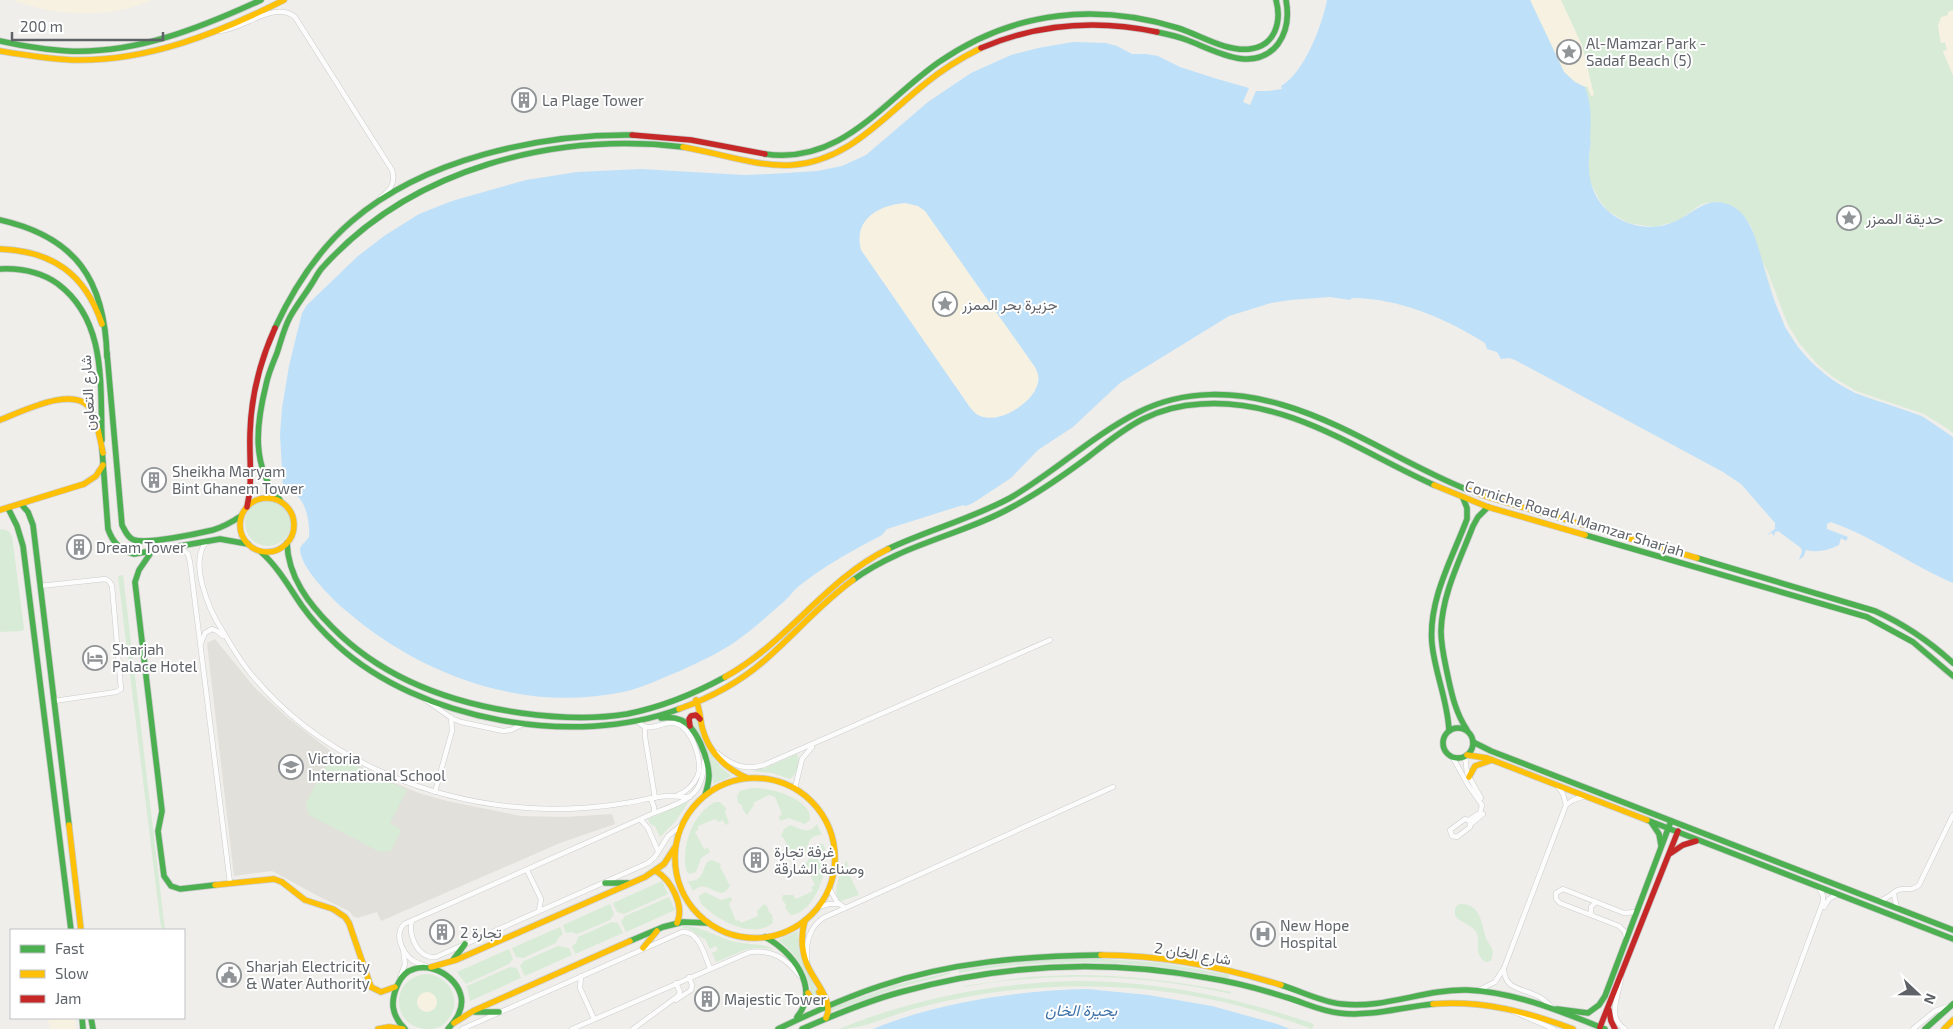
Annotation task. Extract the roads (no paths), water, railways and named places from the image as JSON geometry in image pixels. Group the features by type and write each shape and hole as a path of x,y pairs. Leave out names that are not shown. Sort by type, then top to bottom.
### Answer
{"main road":[{"path":"0,41 26,47 60,50 94,50 126,47 192,31 261,0"},
{"path":"0,51 48,59 105,59 161,50 216,32 284,0"},
{"path":"247,507 253,482 250,441 252,407 258,378 280,317 301,280 327,246 355,218 400,190 456,164 517,147 565,139 643,135 704,142 771,156 806,153 829,145 868,123 921,75 968,44 1020,24 1062,16 1098,14 1135,18 1172,26 1233,47 1250,49 1266,43 1277,28 1280,17 1276,0"},
{"path":"280,500 264,497 256,500 247,507 241,516 229,524 213,530 150,542 140,542 140,553 228,539 248,544 261,552 273,552 288,543 294,532 294,520 289,508 268,488 262,474 259,440 265,386 279,341 300,298 324,265 362,227 397,202 433,184 482,166 532,153 583,146 658,145 702,151 767,165 807,163 832,154 863,137 890,117 926,83 959,60 1009,37 1062,26 1098,24 1134,26 1176,37 1237,58 1251,59 1272,50 1282,39 1289,18 1286,0"},
{"path":"1062,16 1062,26"},
{"path":"1134,26 1135,18"},
{"path":"0,220 27,226 50,237 70,252 82,266 102,304 107,329 107,357"},
{"name":"شارع التعاون","path":"0,249 18,249 42,255 60,265 78,279 91,298 100,318 107,357 122,525 130,537 140,542"},
{"name":"شارع التعاون","path":"0,269 21,269 48,278 70,294 83,310 92,327 97,349 108,530 111,538 124,552 140,553"},
{"name":"Corniche Road Al Mamzar Sharjah","path":"288,543 287,557 289,568 307,597 325,620 369,659 418,687 442,697 470,705 544,716 585,718 646,709 687,696 726,677 750,661 781,635 820,595 865,561 903,542 991,508 1024,490 1132,415 1157,403 1184,396 1214,393 1244,395 1282,404 1311,415 1435,476 1488,497 1862,606 1907,627 1953,663"},
{"path":"0,420 60,400 78,399 88,406 95,416 103,453"},
{"name":"Corniche Road Al Mamzar Sharjah","path":"261,552 278,569 308,614 340,647 363,666 389,682 426,700 474,716 580,728 608,726 648,719 697,702 728,687 756,668 786,642 828,600 873,567 908,549 969,528 998,515 1060,476 1136,423 1152,415 1179,407 1213,403 1245,405 1279,412 1421,479 1488,507 1856,613 1908,638 1932,656 1953,676"},
{"path":"1307,424 1311,415"},
{"path":"0,510 84,484 96,476 104,465"},
{"path":"1056,468 1060,476"},
{"path":"1449,731 1448,713 1434,654 1432,628 1438,593 1468,515 1463,498"},
{"path":"22,504 30,516 33,526 81,929"},
{"path":"1466,756 1473,748 1472,735 1467,730 1456,710 1451,695 1442,647 1441,623 1447,594 1473,526 1478,517 1488,507"},
{"path":"8,508 17,526 23,546 71,929"},
{"path":"241,516 240,530 248,544"},
{"path":"152,551 139,570 135,582 162,811 158,831 164,876 168,884 177,888 276,879 309,902 339,911 349,923 371,987 381,992 397,985"},
{"path":"687,696 694,698 697,702 701,721 712,749 727,767 746,778"},
{"path":"646,709 648,719 676,718 690,726"},
{"path":"701,721 698,716 693,715 689,719 690,726 708,764 709,778 704,797"},
{"path":"1467,730 1458,728 1449,731 1445,736 1445,749 1452,756 1492,760 1953,939"},
{"path":"1473,742 1491,751 1953,930"},
{"path":"1469,777 1475,766 1492,760"},
{"path":"404,1029 393,1010 392,996 397,985 409,972 418,968 452,962 656,871 668,859 676,846 683,824 693,808 704,797 724,784 746,778 775,780 794,788 816,806 825,819 831,834 835,857 829,888 818,907 789,930 765,937 736,935 711,924 695,921 677,923 658,929 473,1011 452,1026"},
{"path":"1554,1009 1567,1009 1584,1014 1592,1012 1598,1007 1605,996 1671,821"},
{"path":"1651,822 1659,834 1662,846"},
{"path":"1602,1028 1681,824"},
{"path":"1669,854 1683,845 1697,841"},
{"path":"676,846 676,871 682,890 693,908 711,924"},
{"path":"656,871 666,878 679,907 680,915 677,923"},
{"path":"605,883 630,883"},
{"path":"765,937 779,945 790,955 812,1000 819,1000 821,995 807,964 801,942 805,919"},
{"path":"643,948 658,929"},
{"path":"452,962 465,944"},
{"name":"شارع الخان 2","path":"778,1029 829,1005 894,982 956,967 1015,959 1071,955 1157,959 1200,965 1257,978 1333,1002 1366,1004 1432,992 1479,990 1517,996 1602,1028"},
{"name":"شارع الخان 2","path":"802,1029 894,993 945,980 1012,969 1062,966 1129,967 1182,974 1249,987 1315,1008 1355,1014 1414,1006 1478,1003 1502,1006 1531,1013 1573,1029"},
{"path":"429,967 441,970 450,976 459,988 461,998 460,1009 452,1026"},
{"path":"816,983 829,1005 826,1018"},
{"path":"784,1026 802,1011 806,1002 806,989"},
{"path":"1315,1008 1318,998"},
{"path":"1331,1011 1333,1002"},
{"path":"1925,1029 1952,1005"},
{"path":"1609,1007 1610,1021 1615,1029"},
{"path":"473,1011 499,1012"},
{"path":"1944,1029 1953,1020"},
{"path":"378,1029 389,1027 404,1029"}],"street":[{"path":"216,32 237,28 277,11 287,11 299,21 393,173 393,183 390,190 366,207 355,218"},
{"path":"207,541 200,550 200,568 206,597 215,619 244,666 258,682 305,725 367,765 395,778 435,792 488,804 529,808 586,808 653,798 690,797"},
{"path":"179,546 186,551 190,558 230,883"},
{"path":"40,586 104,579 112,585 121,689 116,692 54,701"},
{"path":"200,646 215,619"},
{"path":"198,626 220,632 229,642"},
{"path":"712,749 734,764 754,768 764,765 1050,640"},
{"path":"426,700 451,718 461,722 503,731 511,730 525,723"},
{"path":"435,792 452,731 451,718"},
{"path":"638,721 645,728"},
{"path":"452,731 461,722"},
{"path":"645,728 675,723 686,729 691,737 699,758 699,771 690,787 676,797"},
{"path":"645,728 644,735 654,813"},
{"path":"794,788 803,756 809,748 821,740"},
{"path":"397,985 405,964 403,948 399,938 399,931 404,924 654,813 678,805 690,797 697,788 702,778 704,755"},
{"path":"1452,756 1468,785 1482,802 1482,809 1477,817"},
{"path":"1466,756 1466,769 1469,777 1485,805 1484,812 1470,822"},
{"path":"1558,786 1563,794 1566,805"},
{"path":"807,964 807,940 812,929 823,918 1113,787"},
{"path":"1479,990 1494,982 1504,968 1566,805 1573,800 1585,796"},
{"path":"1880,901 1894,895 1899,890 1911,890 1919,885 1953,815"},
{"path":"641,820 650,832 658,852"},
{"path":"412,921 411,932 418,950 424,956 436,957 648,863 668,836 683,824"},
{"path":"527,870 541,899 552,906"},
{"path":"1776,1029 1824,900 1819,887"},
{"path":"829,888 845,908"},
{"path":"1626,939 1625,932 1619,926 1560,903 1556,899 1556,894 1563,889 1626,913 1636,912"},
{"path":"1818,916 1827,902 1838,894"},
{"path":"1894,895 1897,908"},
{"path":"539,912 541,899"},
{"path":"1591,915 1591,907 1596,902"},
{"path":"818,907 840,904"},
{"path":"462,1029 680,932 687,932 696,937 710,968"},
{"path":"403,948 413,961 429,967"},
{"path":"572,1029 746,953 764,951 784,959 802,979"},
{"path":"689,977 703,968 705,957"},
{"path":"1504,968 1505,979 1509,985 1538,996 1554,1009"},
{"path":"1621,975 1614,1013 1618,1022 1625,1029"},
{"path":"581,976 580,988 594,1019"},
{"path":"633,1029 691,990 692,985 689,977"},
{"path":"570,981 580,988"},
{"path":"670,1003 680,993 676,983"},
{"path":"1913,1029 1936,1011 1952,1005"},
{"path":"1502,1006 1554,1029"}],"water":[{"path":"1327,0 1530,0 1564,72 1575,82 1585,87 1590,113 1591,141 1589,167 1591,183 1603,206 1610,213 1627,223 1647,227 1666,225 1710,203 1725,203 1734,207 1741,213 1752,230 1784,324 1793,340 1810,361 1832,380 1848,389 1925,418 1938,425 1953,437 1953,583 1862,535 1831,522 1827,524 1827,529 1848,537 1846,541 1841,538 1839,545 1827,550 1806,550 1804,556 1799,560 1801,548 1778,531 1775,532 1774,536 1771,532 1769,535 1768,534 1775,529 1775,523 1741,484 1723,472 1515,360 1509,358 1501,359 1497,352 1487,349 1485,343 1439,318 1387,302 1370,299 1352,298 1350,300 1330,297 1271,303 1229,316 1120,383 1073,427 1038,450 1011,478 973,503 887,529 882,535 818,572 799,586 757,625 728,646 680,671 623,692 585,697 547,697 510,692 474,683 439,670 405,653 374,632 332,598 310,573 301,556 300,549 309,537 308,521 303,503 283,486 280,435 282,408 289,366 302,313 307,305 358,256 384,236 419,214 452,201 526,180 577,172 641,169 744,175 817,171 842,166 866,155 928,102 971,73 1011,55 1073,42 1106,43 1117,46 1132,54 1158,56 1180,67 1249,88 1243,102 1250,105 1256,91 1282,89 1281,86 1297,71 1311,48 1321,23","holes":["905,203 918,206 925,211 1037,371 1038,380 1034,393 1021,406 1005,415 988,418 978,415 972,410 861,250 859,239 861,230 864,222 870,216 895,204"]},
{"name":"بحيرة الخان","path":"1087,989 1148,995 1212,1006 1290,1029 873,1029 950,1005 1006,995"}],"place":[{"name":"Al-Mamzar Park - Sadaf Beach (5)","path":"1569,52"},
{"name":"La Plage Tower","path":"524,100"},
{"name":"حديقة الممزر","path":"1849,218"},
{"name":"جزيرة بحر الممزر","path":"945,304"},
{"name":"Sheikha Maryam Bint Ghanem Tower","path":"154,480"},
{"name":"Dream Tower","path":"79,547"},
{"name":"Sharjah Palace Hotel","path":"95,658"},
{"name":"Victoria International School","path":"291,767"},
{"name":"غرفة تجارة وصناعة الشارقة","path":"756,860"},
{"name":"تجارة 2","path":"442,932"},
{"name":"New Hope Hospital","path":"1263,934"},
{"name":"Sharjah Electricity & Water Authority","path":"229,975"},
{"name":"Majestic Tower","path":"707,999"}]}
